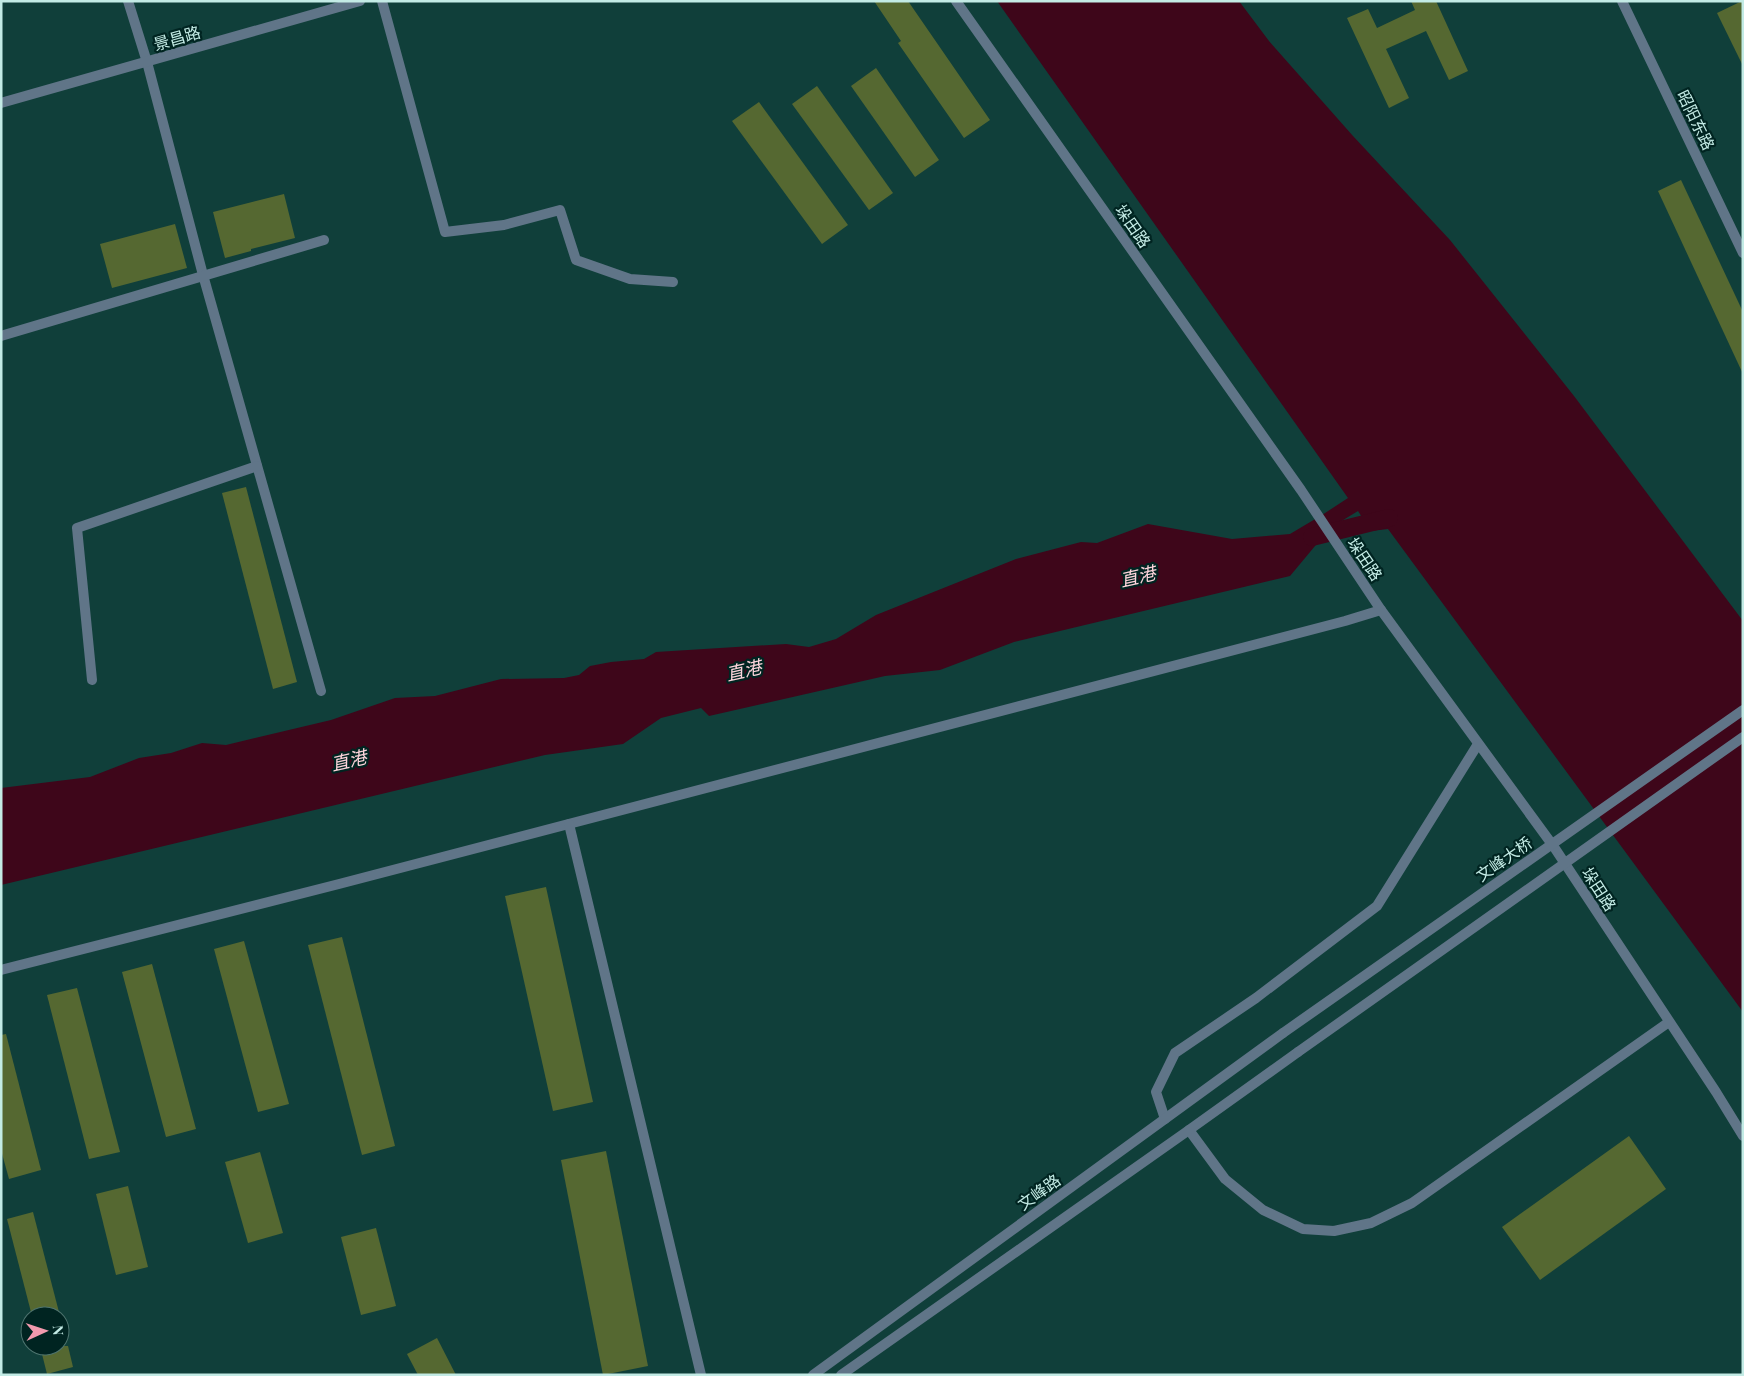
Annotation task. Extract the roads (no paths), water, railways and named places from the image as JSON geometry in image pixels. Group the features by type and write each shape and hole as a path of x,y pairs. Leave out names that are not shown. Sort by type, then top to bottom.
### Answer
{"street":[{"path":"128,1 147,62 203,275 321,691"},
{"name":"景昌路","path":"1,103 360,1"},
{"path":"382,1 445,232 504,225 560,210 576,260 630,279 673,282"},
{"name":"垛田路","path":"956,1 1301,490 1381,610 1554,847 1743,1136"},
{"name":"昭阳东路","path":"1622,1 1743,252"},
{"path":"1,336 324,240"},
{"path":"92,680 77,528 257,466"},
{"path":"1,970 569,824 1381,610"},
{"name":"文峰大桥","path":"1283,1033 1743,710"},
{"path":"841,1375 1743,737"},
{"path":"1165,1119 1156,1092 1174,1052 1256,998 1377,906 1478,744"},
{"path":"569,824 701,1375"},
{"path":"1189,1130 1225,1179 1263,1210 1303,1229 1334,1231 1371,1223 1412,1204 1669,1022"},
{"name":"文峰路","path":"813,1375 1283,1033"}],"water":[{"path":"997,1 1239,1 1269,41 1353,136 1450,240 1574,396 1743,621 1743,1012 1388,529 1371,531 1358,511 1330,528 1290,576 1014,642 940,670 885,676 709,716 701,708 661,718 623,744 545,755 1,885 1,788 90,777 139,758 171,753 202,743 226,745 331,720 395,698 435,696 501,679 564,678 579,675 590,666 644,659 656,652 786,644 809,647 836,639 876,615 1016,559 1081,542 1097,543 1148,524 1232,539 1290,534 1348,498"}],"waterway":[{"name":"直港","path":"1312,537 1389,518"}]}
